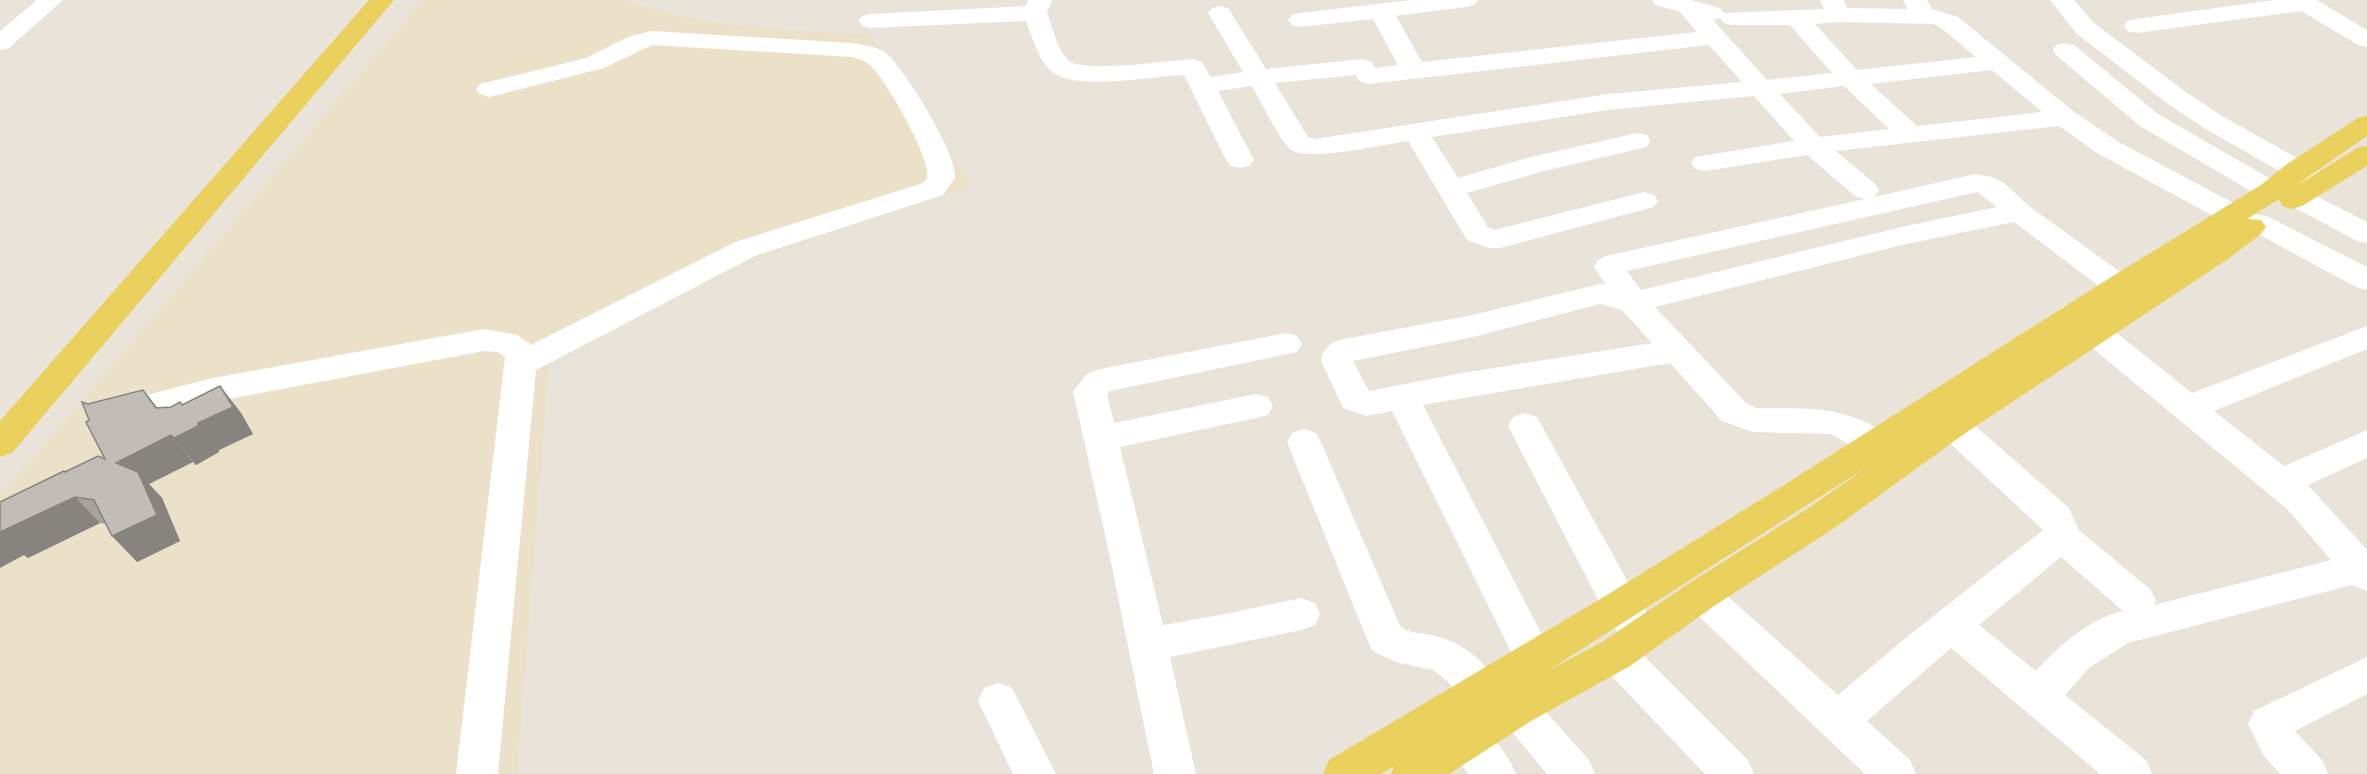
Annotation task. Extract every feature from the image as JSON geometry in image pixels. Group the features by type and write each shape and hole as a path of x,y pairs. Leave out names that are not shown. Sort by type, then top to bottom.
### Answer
{"main road":[{"path":"0,444 382,0"},
{"path":"1412,774 1468,741 1517,708 1629,645 1701,595 1820,519 1887,453 2084,323 2217,252 2275,200 2367,124"},
{"path":"1344,774 1621,606 1794,497 1952,425 2084,323 2119,286 2275,200 2367,154"}],"street":[{"path":"5,35 51,0"},
{"path":"1300,20 1466,0"},
{"path":"1664,0 1729,18"},
{"path":"2062,0 2085,28 2143,74 2213,122 2275,200"},
{"path":"2136,26 2302,1 2367,40"},
{"path":"864,13 1037,6 1059,65 1068,71 1094,73 1193,67 1240,160"},
{"path":"1204,86 1259,78 1414,71 1729,18 1797,18 1835,7 1919,8 1949,22 2064,117 2107,147 2275,200 2367,234"},
{"path":"1381,11 1414,71"},
{"path":"1220,13 1298,142 1305,147 1608,102 1999,62"},
{"path":"2341,24 2367,16"},
{"path":"1729,18 1760,88 1813,146 1865,190"},
{"path":"1797,18 1850,78 1911,135"},
{"path":"489,89 595,63 606,59 628,44 652,38 852,50 879,59 911,107 938,158 942,171 933,189 745,249 523,363"},
{"path":"2065,50 2149,120 2275,200 2367,280"},
{"path":"1705,163 1813,146 2064,117"},
{"path":"1416,132 1478,233 1489,239 1500,240 1644,201"},
{"path":"1451,189 1537,164 1637,141"},
{"path":"1887,453 1847,427 1833,422 1753,420 1734,412 1679,350 1647,319 1609,267 1628,260 1982,183 1994,189 2019,212 2119,286"},
{"path":"1679,350 1462,385 1366,404 1357,402 1337,361 1338,355 1344,350 1473,326 1600,294 1633,302 1905,236 2019,212"},
{"path":"2037,697 2076,655 2118,629 2364,570 2300,499 2084,323"},
{"path":"2188,408 2367,337"},
{"path":"111,416 213,390 484,340 495,340 510,345 522,355 523,363 519,372 477,774"},
{"path":"1175,774 1090,391 1100,381 1286,344"},
{"path":"1402,397 1534,658"},
{"path":"1101,438 1256,406"},
{"path":"1952,425 2056,518 2061,528 2061,536 2137,601"},
{"path":"1525,426 1621,606 1629,645 1733,774"},
{"path":"1304,442 1385,638 1392,645 1402,649 1434,652 1446,657 1481,691"},
{"path":"2280,483 2367,443"},
{"path":"1839,720 1906,659 2061,536"},
{"path":"1701,595 1895,774"},
{"path":"1147,644 1220,632 1301,614"},
{"path":"1951,625 2131,774"},
{"path":"2307,774 2278,742 2269,724 2367,674"},
{"path":"998,701 1035,774"},
{"path":"1517,708 1574,774"},
{"path":"1468,741 1495,774"}],"shaded area":[{"path":"422,0 622,0 682,17 746,27 871,35 972,186 750,259 549,363 517,774 0,774 0,496"}],"building":[{"path":"220,386 233,407 198,423 198,426 174,438 171,435 116,463 138,472 157,515 112,536 94,500 75,497 0,532 0,502 98,456 105,459 86,422 89,420 82,402 88,404 143,390 156,408 171,407 180,402 182,405"}]}
